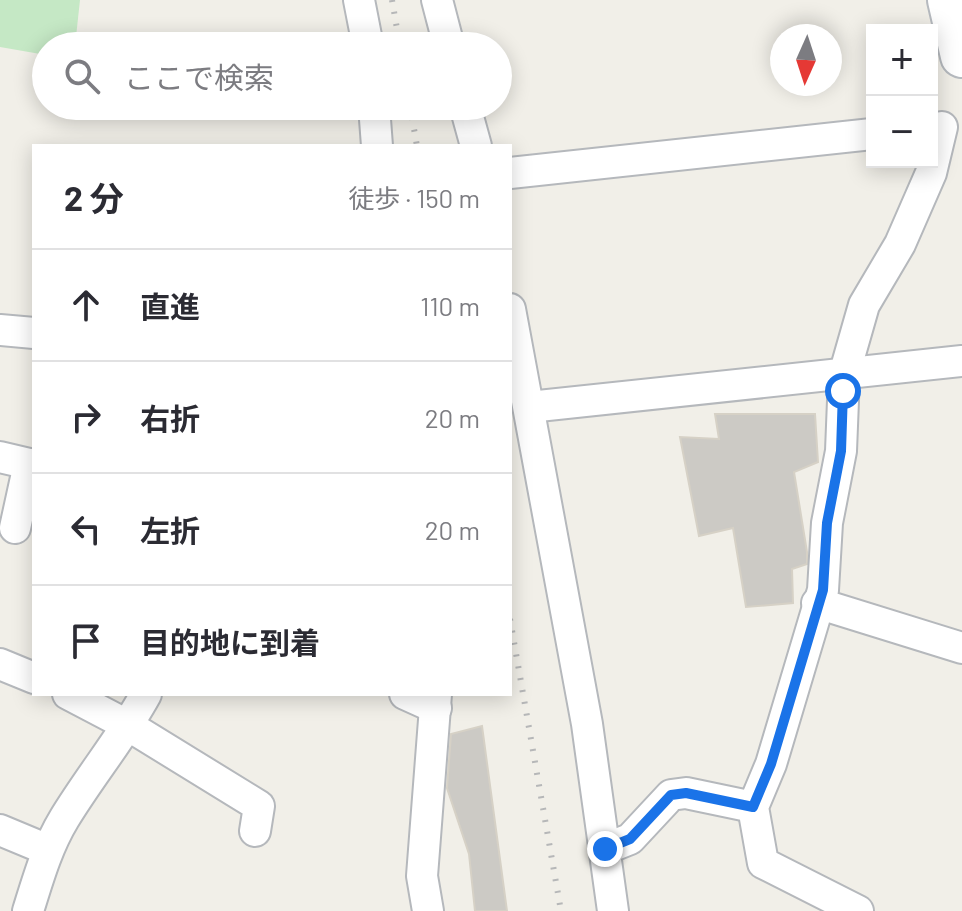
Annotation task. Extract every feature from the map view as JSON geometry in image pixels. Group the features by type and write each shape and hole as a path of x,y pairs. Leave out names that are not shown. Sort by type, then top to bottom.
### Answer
{"main road":[{"path":"949,0 962,56"}],"street":[{"path":"359,0 365,32"},
{"path":"437,0 445,32"},
{"path":"375,120 377,144"},
{"path":"469,120 475,144"},
{"path":"858,911 763,863 753,807 771,764 823,590 827,523 841,451 844,375 864,305 900,244 931,173 945,126"},
{"path":"512,173 866,135"},
{"path":"512,319 587,724 613,911"},
{"path":"0,330 32,333"},
{"path":"529,407 962,361"},
{"path":"15,528 21,462"},
{"path":"817,603 962,648"},
{"path":"0,664 32,677"},
{"path":"72,696 129,726 259,806 255,831"},
{"path":"28,911 48,850 64,819 129,726 145,696"},
{"path":"414,696 436,701 422,876 428,911"},
{"path":"605,849 630,839 671,795 686,793 753,807"},
{"path":"0,830 48,850"}],"green space":[{"path":"0,0 80,0 77,32 32,32 32,53 0,47"}],"building":[{"path":"715,414 815,414 818,462 794,472 807,564 792,569 793,603 746,607 733,528 699,536 680,437 719,439"},
{"path":"482,726 507,911 475,911 469,854 447,788 451,734"}],"railway":[{"path":"392,0 398,32"},
{"path":"412,120 417,144"},
{"path":"512,630 561,911"}],"route":[{"path":"605,849 630,839 671,795 686,793 753,807 771,764 823,590 827,523 841,451 843,391"}]}
